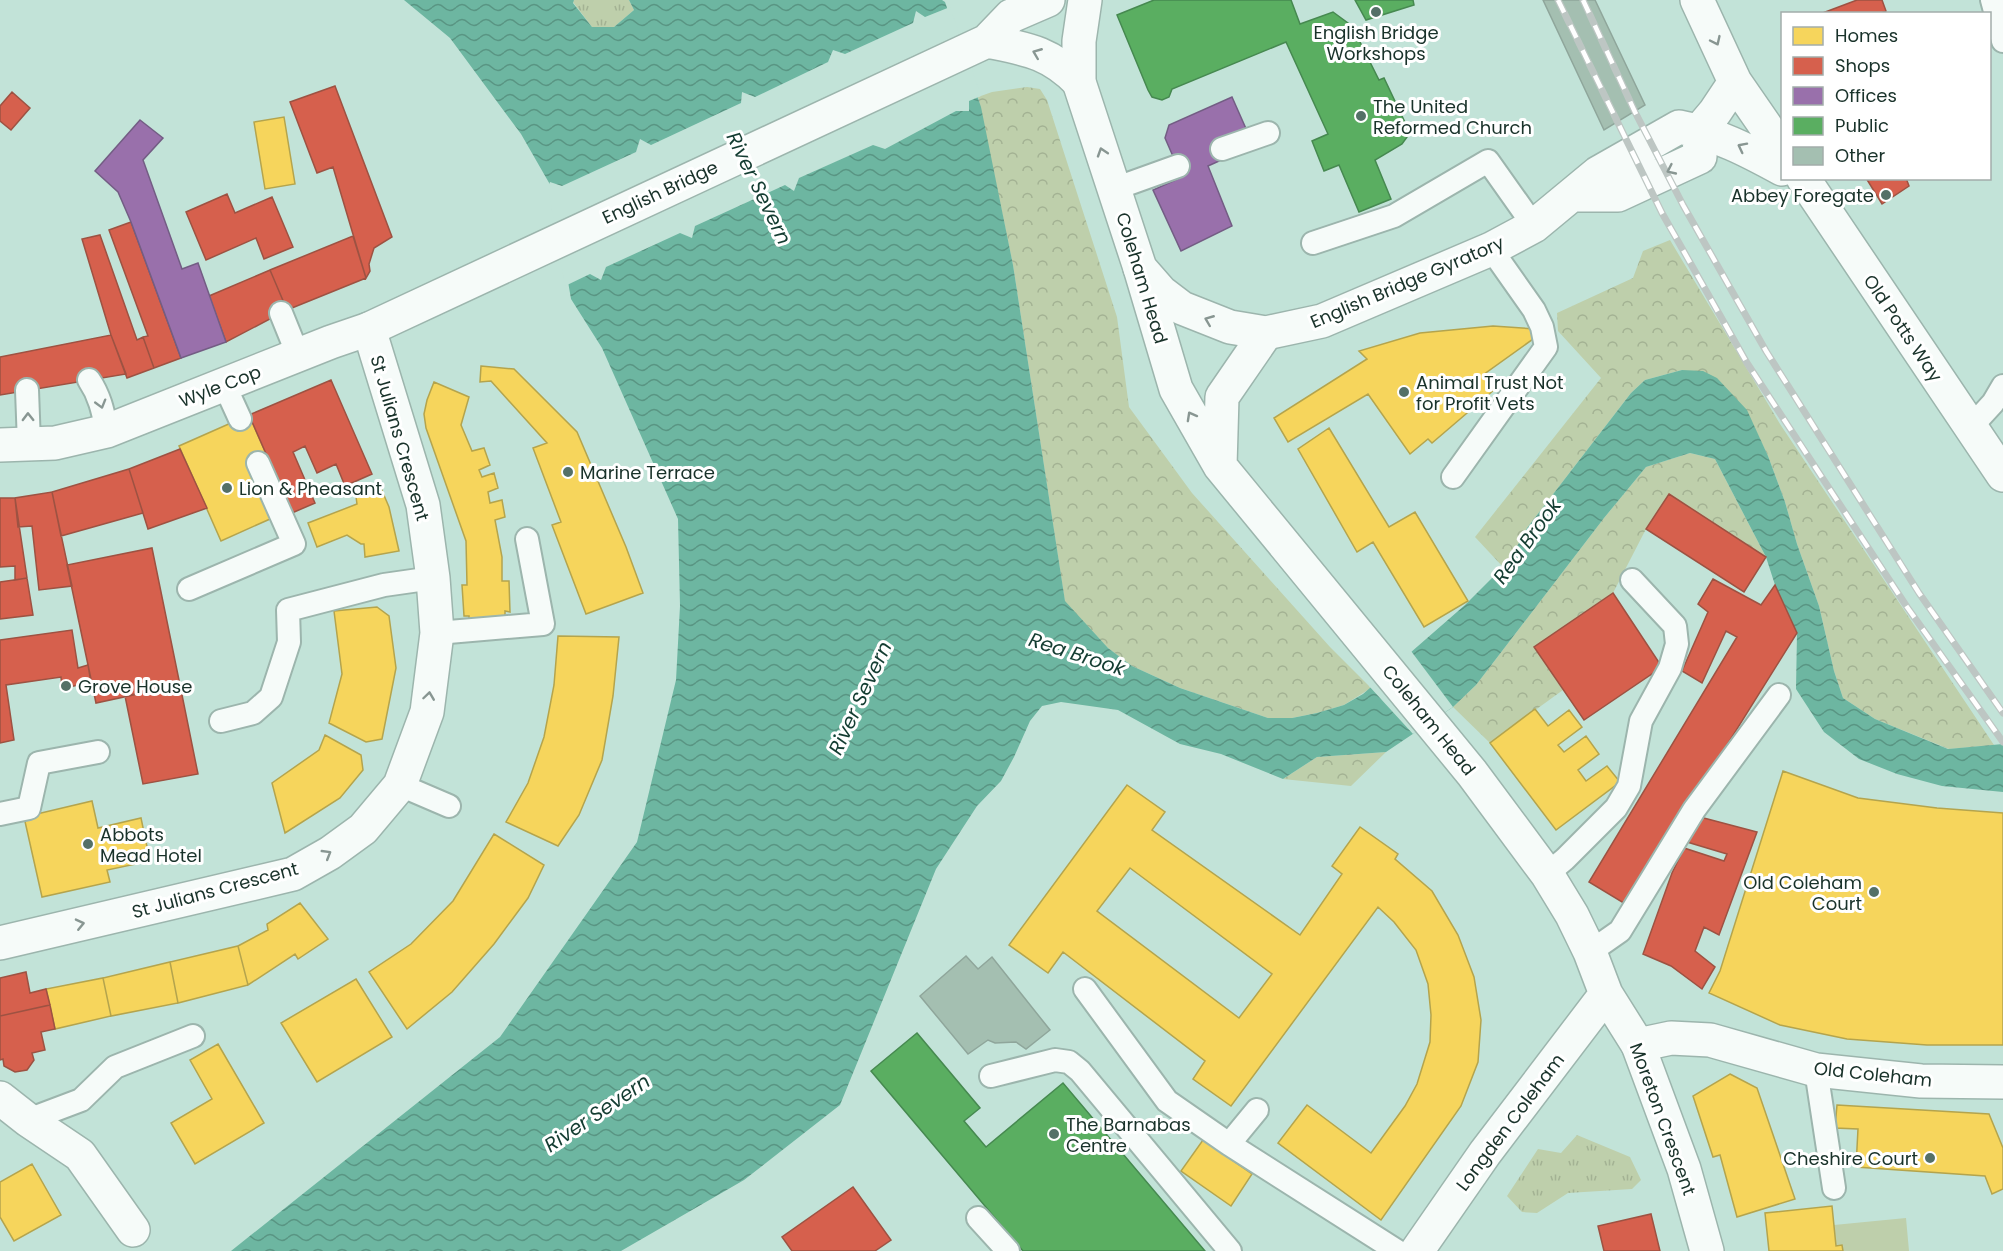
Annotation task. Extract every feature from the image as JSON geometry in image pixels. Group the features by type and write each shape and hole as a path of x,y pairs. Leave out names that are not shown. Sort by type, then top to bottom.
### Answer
{"street":[{"path":"983,43 1011,16 1048,0"},
{"name":"Coleham Head","path":"1085,0 1079,41 1079,82 1140,268 1176,389 1220,466 1472,773 1547,874 1590,952 1606,994"},
{"path":"1697,0 1735,82 1781,149"},
{"path":"983,43 1039,53 1066,68 1079,82"},
{"name":"English Bridge","path":"432,298 983,43"},
{"path":"1699,131 1735,82"},
{"name":"Old Potts Way","path":"1699,131 1736,144 1781,168"},
{"name":"English Bridge Gyratory","path":"1140,268 1161,292 1182,308 1230,327 1266,333 1322,321 1491,249 1534,226 1574,195 1618,195 1700,157 1699,131"},
{"name":"Old Potts Way","path":"1799,180 2003,475"},
{"name":"Wyle Cop","path":"14,445 55,443 107,431 369,329 432,298"},
{"name":"St Julians Crescent","path":"0,943 293,874 330,853 363,829 400,785 427,712 437,633 433,578 423,505 369,329"},
{"path":"1220,466 1222,397 1266,333"},
{"name":"Moreton Crescent","path":"1606,994 1638,1045 1684,1169 1707,1251"},
{"name":"Longden Coleham","path":"1417,1251 1485,1153 1606,994"},
{"name":"Old Coleham","path":"1638,1045 1671,1038 1710,1040 1816,1070 1921,1081 2003,1082"},
{"path":"0,1098 80,1155 133,1230"}],"lane":[{"path":"1992,0 2003,41"},
{"path":"1222,150 1268,133"},
{"path":"1313,243 1394,216 1488,161 1534,226"},
{"path":"1114,189 1178,166"},
{"path":"1453,477 1546,347 1542,327 1534,310 1491,249"},
{"path":"281,313 298,355"},
{"path":"89,380 102,403 107,431"},
{"path":"224,384 240,419"},
{"path":"1970,428 1993,403 2003,386"},
{"path":"14,445 27,390"},
{"path":"189,589 294,544 258,463"},
{"path":"437,633 543,624 527,539"},
{"path":"221,721 253,713 271,697 289,642 288,610 384,585 433,578"},
{"path":"1547,874 1566,859 1616,808 1629,786 1641,721 1670,668 1677,644 1675,626 1632,580"},
{"path":"1590,952 1620,931 1694,810 1779,695"},
{"path":"0,814 29,808 39,763 98,752"},
{"path":"400,785 449,807"},
{"path":"1085,989 1167,1101 1229,1144 1397,1251"},
{"path":"28,1120 81,1100 115,1067 193,1036"},
{"path":"991,1076 1055,1060 1069,1062 1080,1071 1230,1251"},
{"path":"1816,1070 1834,1188"},
{"path":"1229,1144 1257,1110"},
{"path":"978,1218 1008,1251"}],"green space":[{"path":"574,0 629,0 634,10 614,27 592,27 573,2"},
{"path":"1027,87 1040,89 1047,100 1117,317 1129,407 1192,493 1330,647 1371,688 1344,705 1292,718 1268,718 1180,688 1132,666 1108,648 1065,602 1013,265 978,97 992,92"},
{"path":"1670,240 1780,424 1994,745 1949,749 1875,719 1843,698 1834,671 1819,606 1785,502 1768,456 1746,410 1682,370 1645,380 1631,393 1527,528 1503,567 1475,537 1601,378 1558,331 1557,313 1633,278 1643,251"},
{"path":"1690,453 1715,459 1766,557 1669,494 1646,529 1613,593 1534,647 1563,690 1490,743 1453,707 1476,685 1646,467"},
{"path":"1386,752 1351,786 1283,779 1317,757"},
{"path":"1577,1135 1630,1157 1641,1180 1632,1189 1568,1193 1537,1213 1522,1212 1507,1196 1538,1149 1561,1153"},
{"path":"1906,1218 1909,1251 1843,1251 1842,1245 1836,1246 1834,1225"}],"water":[{"path":"404,0 574,0 573,3 592,27 614,27 634,10 629,0 942,0 945,2 981,107 1013,265 1065,601 1108,648 1132,666 1180,688 1268,718 1292,718 1344,705 1363,694 1465,605 1503,567 1527,528 1631,393 1645,380 1682,370 1703,371 1717,378 1747,410 1768,456 1819,606 1834,671 1843,698 1875,719 1948,749 2003,744 2003,792 1942,786 1897,774 1859,759 1824,732 1796,689 1797,633 1775,585 1766,557 1715,459 1690,453 1646,467 1476,685 1453,707 1386,752 1317,757 1283,779 1221,754 1180,744 1118,710 1061,702 1042,706 1030,721 1001,781 977,806 936,869 840,1105 744,1180 621,1251 231,1251 500,1037 637,842 676,680 680,606 678,519 602,348 571,299 552,188 521,134 450,38"}],"pier":[{"path":"950,7 981,96 969,101 969,111 956,111 885,149 873,145 799,178 794,191 785,185 695,226 692,238 680,233 606,267 601,280 590,274 565,286 548,188 550,182 562,186 636,152 640,139 651,145 741,103 742,92 755,97 828,62 833,50 845,54 913,23 916,11 925,17"},
{"path":"1411,651 1453,707 1413,734 1369,686"}],"building: Homes":[{"path":"284,117 295,184 265,189 254,122"},
{"name":"Animal Trust Not for Profit Vets","path":"1493,326 1536,329 1540,334 1483,375 1494,390 1432,443 1428,439 1410,454 1368,394 1288,442 1274,418 1367,359 1359,351 1420,333"},
{"name":"Marine Terrace","path":"481,366 514,369 577,432 643,593 586,614 552,525 561,522 533,448 547,443 491,381 480,382"},
{"path":"434,382 469,397 461,425 472,451 484,448 490,465 479,470 482,477 494,473 498,488 488,492 490,503 502,500 505,517 495,520 502,557 502,581 509,581 510,612 505,611 505,617 469,620 469,616 464,616 462,585 467,585 466,541 426,428 424,414"},
{"name":"Lion & Pheasant","path":"249,415 268,458 248,467 270,519 221,541 179,446"},
{"path":"1329,428 1389,527 1415,512 1468,601 1424,627 1373,542 1357,552 1298,449"},
{"path":"380,486 389,507 399,551 365,557 364,544 347,535 317,547 308,523 357,504 356,497"},
{"path":"377,607 389,616 396,668 382,739 366,742 329,723 342,674 334,611"},
{"path":"558,636 619,637 613,696 602,760 579,815 558,846 506,822 528,783 544,737 554,685"},
{"path":"1535,709 1548,726 1569,710 1582,727 1558,745 1564,752 1586,736 1599,754 1578,770 1586,781 1607,766 1620,782 1556,830 1490,743"},
{"path":"325,735 361,755 363,770 340,798 285,833 272,783 319,750"},
{"name":"Old Coleham Court","path":"1783,771 1858,798 1937,808 2003,813 2003,1045 1927,1045 1847,1039 1780,1025 1709,993 1720,971"},
{"path":"1127,785 1165,812 1152,830 1300,935 1342,874 1332,866 1360,827 1398,854 1395,859 1432,891 1458,935 1474,977 1481,1020 1478,1062 1461,1106 1381,1220 1278,1143 1307,1105 1371,1153 1405,1106 1417,1084 1430,1042 1431,1015 1428,984 1416,950 1394,922 1378,907 1231,1106 1193,1079 1205,1061 1063,952 1048,973 1009,945","holes":["1130,868 1272,974 1239,1018 1097,911"]},
{"name":"Abbots Mead Hotel","path":"92,801 98,828 141,818 150,861 107,870 110,882 42,897 24,817"},
{"path":"494,834 544,865 528,898 494,944 452,992 407,1029 369,972 411,944 453,901"},
{"path":"300,903 328,939 298,959 295,954 248,985 238,946 268,930 267,924"},
{"path":"238,946 248,985 178,1003 170,962"},
{"path":"170,962 178,1003 111,1016 103,978"},
{"path":"103,978 111,1016 55,1029 46,989"},
{"path":"356,979 392,1037 317,1082 281,1023"},
{"path":"218,1044 264,1123 195,1164 171,1123 212,1099 190,1060"},
{"path":"1730,1074 1757,1088 1795,1199 1737,1217 1720,1155 1713,1157 1693,1096"},
{"name":"Cheshire Court","path":"1837,1105 1989,1114 2003,1148 2003,1189 1992,1194 1985,1176 1856,1167 1858,1129 1835,1128"},
{"path":"1203,1140 1252,1174 1231,1206 1181,1171"},
{"path":"32,1164 61,1215 14,1241 0,1217 0,1182"},
{"path":"1832,1206 1836,1246 1842,1245 1843,1251 1769,1251 1765,1213"}],"building: Shops":[{"path":"1857,0 1882,0 1886,11 1884,12 1825,12"},
{"path":"335,86 392,237 374,248 369,264 370,271 366,278 333,167 317,173 290,102"},
{"path":"12,92 30,108 11,130 0,121 0,106"},
{"name":"Abbey Foregate","path":"1867,180 1907,180 1909,186 1882,204"},
{"path":"227,194 235,213 272,197 293,247 264,259 256,238 206,260 186,212"},
{"path":"131,222 181,358 154,368 143,337 148,336 109,230"},
{"path":"100,235 137,340 143,337 154,368 127,378 111,335 82,239"},
{"path":"353,236 366,278 287,310 270,270"},
{"path":"270,270 287,310 226,342 209,296"},
{"path":"111,335 126,374 0,395 0,357"},
{"path":"331,380 372,474 345,486 336,464 317,473 305,446 293,452 315,503 292,513 249,415"},
{"path":"180,449 207,508 148,529 129,469"},
{"path":"129,469 143,513 61,536 52,492"},
{"path":"52,492 72,586 39,590 32,526 18,527 15,498"},
{"path":"1669,494 1766,557 1744,592 1646,529"},
{"path":"0,498 15,498 27,578 15,580 15,566 0,567"},
{"path":"152,548 180,685 96,703 67,565"},
{"path":"27,578 33,615 0,619 0,582"},
{"path":"1713,579 1761,605 1775,585 1797,633 1627,905 1589,882 1737,637 1726,631 1702,683 1682,671 1708,612 1698,604"},
{"path":"1613,593 1662,667 1584,720 1534,647"},
{"name":"Grove House","path":"72,630 78,668 88,665 91,683 62,688 61,677 6,685 14,740 0,743 0,640"},
{"path":"180,685 198,774 143,784 125,696"},
{"path":"1700,817 1757,832 1719,935 1704,927 1695,951 1715,967 1702,989 1671,966 1643,954 1672,873 1684,848 1724,861 1727,854 1687,842"},
{"path":"26,972 30,993 46,989 50,1005 0,1016 0,978"},
{"path":"50,1005 55,1029 41,1032 45,1050 32,1053 34,1060 27,1070 15,1072 4,1066 3,1059 0,1060 0,1016"},
{"path":"853,1187 891,1240 875,1251 792,1251 782,1237"},
{"path":"1651,1214 1660,1251 1604,1251 1598,1226"}],"building: Offices":[{"path":"1232,97 1247,131 1226,158 1208,166 1232,226 1181,251 1153,190 1182,177 1165,138 1169,125"},
{"path":"140,120 163,138 143,160 182,269 198,263 226,342 181,358 118,192 95,171"}],"building: Public":[{"name":"The United Reformed Church","path":"1154,0 1291,0 1300,24 1333,12 1352,26 1379,80 1384,78 1410,133 1402,144 1375,160 1391,199 1359,212 1339,165 1324,171 1312,141 1328,134 1286,42 1172,89 1169,97 1162,100 1152,97 1117,15"},
{"name":"English Bridge Workshops","path":"1355,0 1413,0 1414,5 1366,20"},
{"name":"The Barnabas Centre","path":"917,1033 980,1108 964,1121 986,1147 1063,1083 1205,1251 1023,1251 871,1071"}],"building: Other":[{"path":"1543,0 1595,0 1645,105 1604,130"},
{"path":"966,956 978,969 992,957 1050,1030 1026,1049 1016,1042 995,1043 988,1040 968,1054 920,996"}],"railway":[{"path":"1558,0 1662,213 1747,363 1907,607 2003,742"},
{"path":"1583,0 1635,112 1683,205 1766,351 1919,593 2003,713"}],"place":[{"name":"English Bridge Workshops","path":"1376,12"},
{"name":"The United Reformed Church","path":"1361,116"},
{"name":"Abbey Foregate","path":"1886,195"},
{"name":"Animal Trust Not for Profit Vets","path":"1404,392"},
{"name":"Marine Terrace","path":"568,472"},
{"name":"Lion & Pheasant","path":"227,488"},
{"name":"Grove House","path":"66,686"},
{"name":"Abbots Mead Hotel","path":"88,844"},
{"name":"Old Coleham Court","path":"1874,892"},
{"name":"The Barnabas Centre","path":"1054,1134"},
{"name":"Cheshire Court","path":"1930,1158"}],"water label":[{"name":"River Severn","path":"759,188"},
{"name":"Rea Brook","path":"1527,541"},
{"name":"Rea Brook","path":"1077,654"},
{"name":"River Severn","path":"860,698"},
{"name":"River Severn","path":"597,1113"}]}
